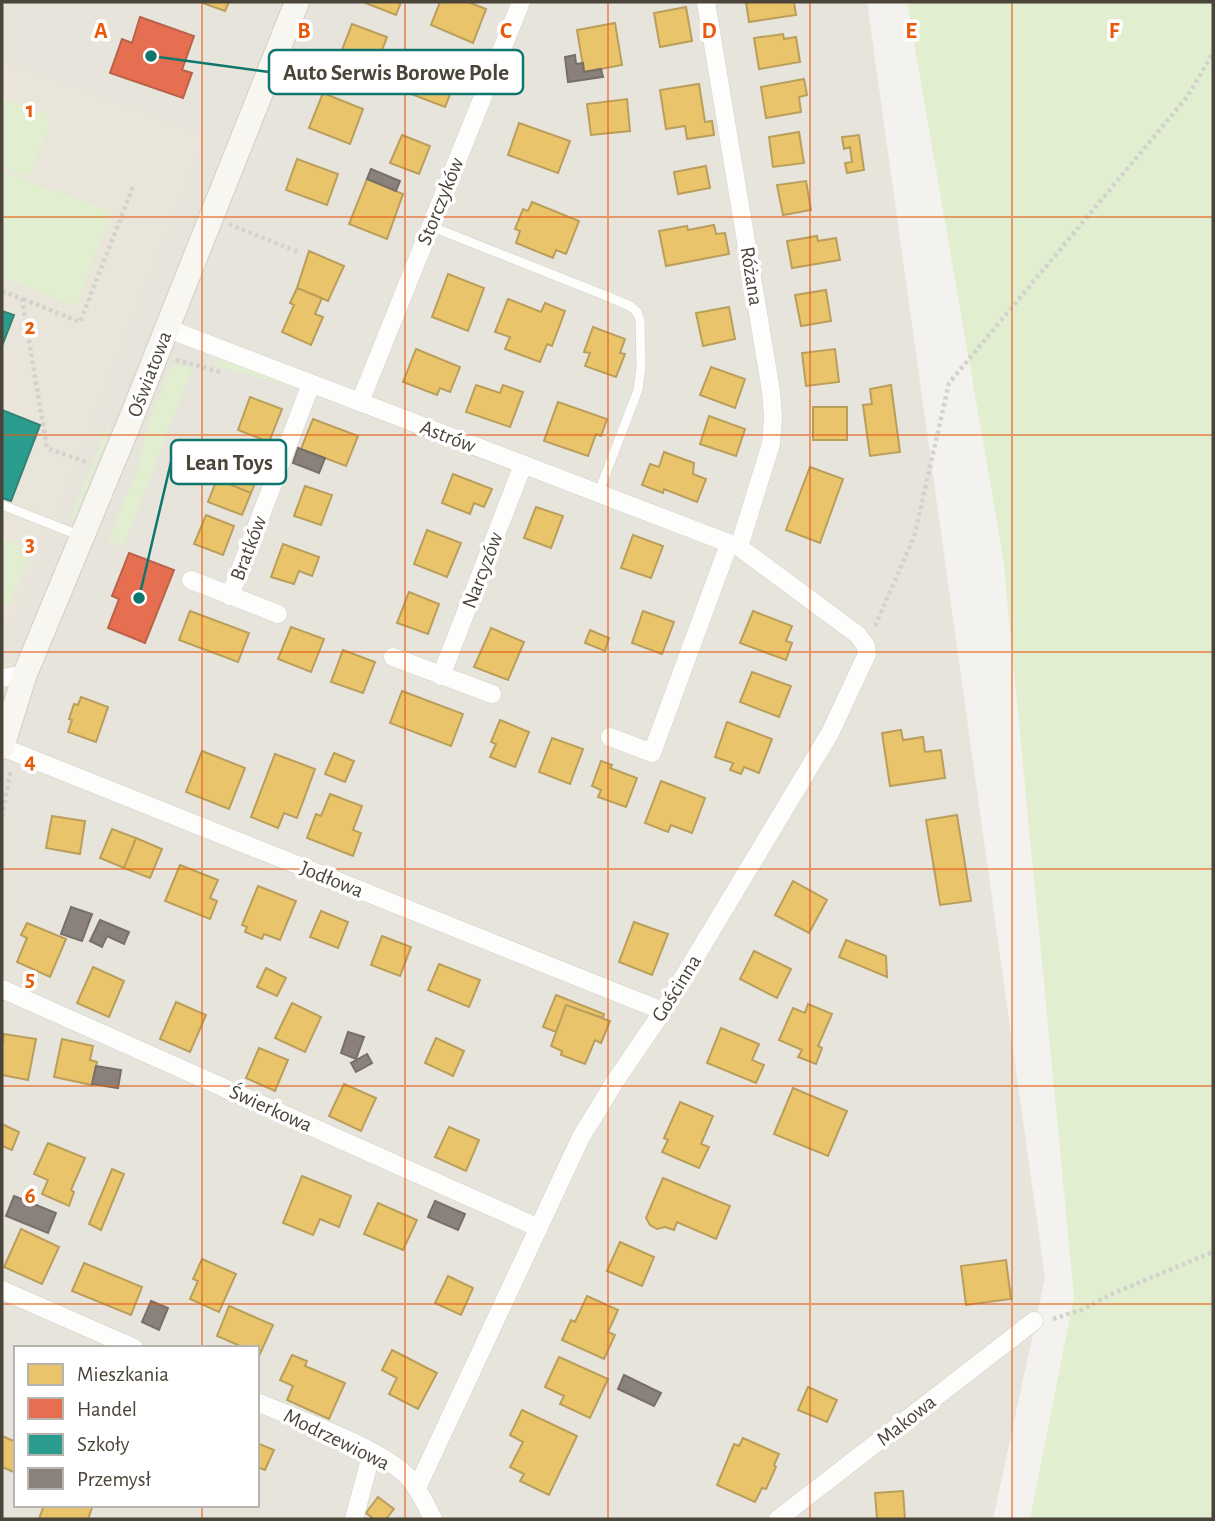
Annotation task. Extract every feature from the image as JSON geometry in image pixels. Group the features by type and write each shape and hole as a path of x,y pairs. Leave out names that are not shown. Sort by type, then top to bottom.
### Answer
{"street":[{"name":"Oświatowa","path":"2,747 13,676 83,536 297,2"},
{"name":"Storczyków","path":"360,402 520,2"},
{"name":"Różana","path":"610,737 652,753 771,444 771,391 706,2"},
{"name":"Astrów","path":"166,328 734,545"},
{"name":"Bratków","path":"230,596 311,384"},
{"name":"Narcyzów","path":"441,676 523,465"},
{"path":"734,545 858,635 866,646"},
{"name":"Bratków","path":"191,580 278,614"},
{"name":"Gościnna","path":"417,1488 593,1118 663,1011 830,733 863,664 867,654 866,646"},
{"path":"393,657 492,694"},
{"name":"Jodłowa","path":"2,747 663,1011"},
{"name":"Świerkowa","path":"2,989 539,1228"},
{"path":"2,1290 129,1346"},
{"name":"Makowa","path":"778,1519 1034,1321"},
{"name":"Modrzewiowa","path":"259,1403 372,1452 407,1476 417,1488 433,1519"},
{"path":"354,1519 372,1452"}],"lane":[{"path":"430,226 609,297 637,312 640,320 641,367 638,390 598,494"},
{"path":"2,505 83,536"}],"path":[{"path":"866,646 914,537 949,383 1187,97 1213,53"},
{"path":"2,291 80,322 134,184"},
{"path":"229,224 298,252"},
{"path":"22,299 47,448 89,463"},
{"path":"1034,1321 1081,1310 1114,1293 1213,1252"}],"shaded area":[{"path":"2,2 867,2 1045,1278 993,1519 2,1519"},
{"path":"2,60 207,135 13,626 2,620"}],"green space":[{"path":"907,2 1213,2 1213,1519 1030,1519 1074,1296 1003,557"},
{"path":"2,98 52,117 29,178 2,167"},
{"path":"2,171 112,212 76,306 2,278"},
{"path":"216,357 290,384 293,387 214,365"},
{"path":"175,364 192,368 124,546 108,540 139,465 146,430 170,368"},
{"path":"107,428 110,430 74,518 70,519"},
{"path":"2,539 31,550 9,605 2,602"}],"building: Mieszkania":[{"path":"200,2 229,2 225,11"},
{"path":"363,2 401,2 396,15"},
{"path":"440,2 468,2 486,9 473,43 431,25"},
{"path":"746,2 794,2 796,15 749,22"},
{"path":"686,7 692,41 660,47 654,13"},
{"path":"615,23 622,65 584,72 577,30"},
{"path":"352,24 387,37 370,81 335,68"},
{"path":"783,34 784,39 796,37 800,62 759,69 754,38"},
{"path":"424,58 459,72 445,107 411,94"},
{"path":"804,79 807,95 799,97 801,112 766,118 761,87"},
{"path":"699,84 705,122 712,121 714,135 687,139 685,126 666,129 660,90"},
{"path":"323,93 363,109 350,144 309,128"},
{"path":"627,99 630,131 591,135 587,104"},
{"path":"519,123 570,141 558,173 508,155"},
{"path":"799,132 804,163 773,167 769,137"},
{"path":"402,135 430,146 419,174 390,163"},
{"path":"859,135 864,170 847,173 845,163 852,162 850,147 844,149 842,137"},
{"path":"297,159 338,174 327,205 286,190"},
{"path":"706,166 710,188 678,194 674,172"},
{"path":"367,179 403,194 387,239 349,224"},
{"path":"806,181 811,210 783,215 777,185"},
{"path":"532,202 579,221 566,254 556,250 553,258 516,243 520,231 515,229 523,209 528,211"},
{"path":"714,225 716,234 725,233 729,254 666,266 659,231 687,226 688,230"},
{"path":"817,236 818,241 836,238 840,260 792,268 787,241"},
{"path":"309,251 344,266 328,301 297,288"},
{"path":"448,274 484,288 468,331 432,317"},
{"path":"297,288 322,298 315,314 323,317 311,345 282,332 294,305 290,303"},
{"path":"826,290 831,321 801,326 795,295"},
{"path":"508,299 541,312 545,303 565,311 552,346 547,344 540,362 505,349 510,337 495,332"},
{"path":"729,307 735,339 703,346 696,313"},
{"path":"593,327 625,339 620,353 625,354 616,377 585,366 590,353 584,352"},
{"path":"416,349 460,367 450,392 440,388 437,395 403,382"},
{"path":"835,349 839,382 806,386 802,353"},
{"path":"711,367 745,379 735,408 700,395"},
{"path":"476,385 500,393 503,385 523,392 510,427 466,412"},
{"path":"891,385 900,452 870,456 863,405 872,404 870,389"},
{"path":"250,397 282,409 269,442 238,430"},
{"path":"558,402 607,419 601,436 596,434 588,456 544,441"},
{"path":"813,407 847,407 847,440 813,440"},
{"path":"709,416 745,429 736,456 700,444"},
{"path":"313,419 358,436 346,466 301,449"},
{"path":"228,449 263,463 251,493 217,479"},
{"path":"664,452 694,463 693,474 706,479 697,502 664,489 663,493 642,485 650,464 659,467"},
{"path":"810,467 843,479 820,543 786,530"},
{"path":"453,474 492,489 484,507 474,503 470,514 442,503"},
{"path":"217,479 251,493 242,515 208,502"},
{"path":"305,486 332,495 321,525 294,516"},
{"path":"536,507 563,516 551,548 524,538"},
{"path":"206,515 234,526 223,555 194,544"},
{"path":"427,530 461,543 447,577 414,564"},
{"path":"633,535 663,546 651,578 621,568"},
{"path":"283,544 319,557 312,576 299,571 294,584 271,577"},
{"path":"409,592 439,604 428,634 397,623"},
{"path":"190,611 249,633 238,662 179,640"},
{"path":"643,611 674,622 662,654 632,643"},
{"path":"753,611 792,626 786,641 792,643 786,660 740,643"},
{"path":"291,627 324,639 311,672 278,659"},
{"path":"491,628 524,642 508,680 474,667"},
{"path":"590,630 609,638 605,651 585,643"},
{"path":"343,650 375,662 363,693 331,682"},
{"path":"752,672 791,686 779,717 740,702"},
{"path":"402,691 463,714 451,746 390,723"},
{"path":"81,697 108,707 96,742 68,732 74,704 78,705"},
{"path":"500,720 529,732 515,767 490,757 496,744 491,742"},
{"path":"727,722 772,739 759,773 744,767 741,774 730,770 733,763 715,757"},
{"path":"901,730 903,740 923,737 925,752 941,750 945,778 890,786 882,733"},
{"path":"552,738 583,749 570,784 539,772"},
{"path":"202,751 245,768 229,809 186,792"},
{"path":"334,753 354,761 345,782 325,774"},
{"path":"275,754 315,769 297,818 284,813 278,828 251,817"},
{"path":"601,761 612,765 610,768 637,778 626,807 598,797 601,790 592,786"},
{"path":"661,781 705,798 692,833 671,825 668,832 645,823"},
{"path":"330,794 362,806 353,830 361,833 353,856 307,838 316,814 321,816"},
{"path":"957,815 971,901 940,905 926,820"},
{"path":"52,816 85,821 80,854 46,848"},
{"path":"112,829 136,838 124,868 100,858"},
{"path":"136,838 162,849 150,878 124,868"},
{"path":"180,865 218,880 210,898 217,901 210,919 165,901"},
{"path":"793,881 827,900 809,933 775,915"},
{"path":"258,886 296,901 280,940 264,934 262,939 245,932 247,927 242,925"},
{"path":"321,911 348,922 338,948 310,937"},
{"path":"634,922 668,934 652,975 619,962"},
{"path":"27,923 66,939 50,977 17,962 27,938 21,935"},
{"path":"382,936 411,947 400,976 371,965"},
{"path":"846,940 886,956 887,977 839,957"},
{"path":"754,951 791,969 777,998 740,979"},
{"path":"439,964 480,980 469,1007 428,990"},
{"path":"93,967 124,981 109,1017 77,1003"},
{"path":"266,968 286,978 277,996 257,987"},
{"path":"556,995 604,1014 603,1018 566,1005 556,1032 543,1027"},
{"path":"176,1002 206,1015 190,1052 160,1039"},
{"path":"292,1003 321,1017 305,1052 275,1038"},
{"path":"808,1004 832,1014 818,1046 822,1048 816,1064 798,1057 802,1050 779,1040 793,1008 805,1013"},
{"path":"566,1005 610,1021 601,1043 595,1040 585,1064 561,1055 562,1051 551,1046"},
{"path":"721,1028 759,1044 752,1060 764,1065 756,1083 707,1063"},
{"path":"4,1034 36,1039 28,1080 2,1075"},
{"path":"436,1038 464,1051 453,1076 425,1063"},
{"path":"62,1039 93,1046 90,1060 97,1062 92,1085 54,1077"},
{"path":"259,1048 288,1060 275,1091 246,1078"},
{"path":"344,1084 376,1098 361,1131 329,1116"},
{"path":"793,1088 847,1111 828,1156 774,1134"},
{"path":"680,1102 713,1116 701,1144 709,1147 699,1168 662,1152 668,1140 664,1138"},
{"path":"2,1124 19,1132 12,1150 2,1146"},
{"path":"449,1127 479,1140 466,1171 435,1157"},
{"path":"48,1143 85,1158 71,1190 74,1192 69,1206 42,1194 48,1180 34,1174"},
{"path":"112,1169 124,1174 101,1230 89,1224"},
{"path":"302,1176 351,1196 339,1227 320,1219 313,1235 283,1223"},
{"path":"663,1178 730,1206 716,1239 677,1222 674,1230 665,1227 657,1229 650,1225 646,1218"},
{"path":"378,1203 417,1220 403,1250 364,1234"},
{"path":"21,1229 59,1247 42,1284 4,1267"},
{"path":"620,1242 654,1257 642,1286 607,1271"},
{"path":"202,1259 236,1274 219,1312 190,1299 198,1281 193,1279"},
{"path":"1006,1260 1011,1299 966,1305 961,1266"},
{"path":"84,1263 142,1287 131,1315 72,1291"},
{"path":"448,1276 473,1288 461,1315 435,1303"},
{"path":"587,1296 618,1310 608,1332 615,1335 604,1359 562,1340 571,1320 575,1322"},
{"path":"229,1306 273,1325 260,1354 259,1346 240,1346 217,1336"},
{"path":"392,1350 437,1373 418,1409 389,1394 397,1378 382,1370"},
{"path":"292,1355 307,1361 305,1366 345,1383 329,1419 287,1400 293,1386 280,1380"},
{"path":"559,1357 608,1379 590,1418 560,1404 564,1396 545,1387"},
{"path":"808,1387 837,1400 827,1422 798,1410"},
{"path":"522,1410 577,1436 549,1495 520,1481 524,1474 510,1467 523,1442 510,1435"},
{"path":"2,1436 14,1441 14,1472 2,1467"},
{"path":"743,1438 779,1454 766,1489 762,1488 755,1502 717,1485 734,1444 739,1446"},
{"path":"259,1444 274,1450 265,1470 259,1468"},
{"path":"903,1491 905,1519 877,1519 875,1493"},
{"path":"378,1497 394,1509 386,1519 374,1519 366,1513"},
{"path":"43,1507 92,1507 88,1519 39,1519"}],"building: Handel":[{"path":"140,17 194,36 182,70 192,73 183,98 110,73 122,39 132,43"},
{"path":"129,553 174,570 145,643 108,628 119,599 112,596"}],"building: Szkoły":[{"path":"2,311 14,315 2,346"},
{"path":"2,410 40,425 11,501 2,498"}],"building: Przemysł":[{"path":"575,55 576,64 583,63 584,72 601,69 603,77 568,82 565,57"},
{"path":"371,169 400,181 396,191 367,179"},
{"path":"298,448 325,458 319,473 293,463"},
{"path":"71,907 92,914 82,941 61,934"},
{"path":"100,920 129,932 124,944 107,936 102,947 90,941"},
{"path":"348,1032 364,1037 356,1059 341,1053"},
{"path":"367,1054 372,1063 356,1072 351,1063"},
{"path":"96,1066 121,1070 118,1088 92,1084"},
{"path":"14,1196 56,1213 48,1233 6,1216"},
{"path":"435,1201 465,1214 458,1230 428,1217"},
{"path":"151,1301 168,1308 159,1330 142,1322"},
{"path":"624,1375 661,1393 654,1406 618,1389"}],"place":[{"name":"Auto Serwis Borowe Pole","path":"151,56"},
{"name":"Lean Toys","path":"139,598"}]}
